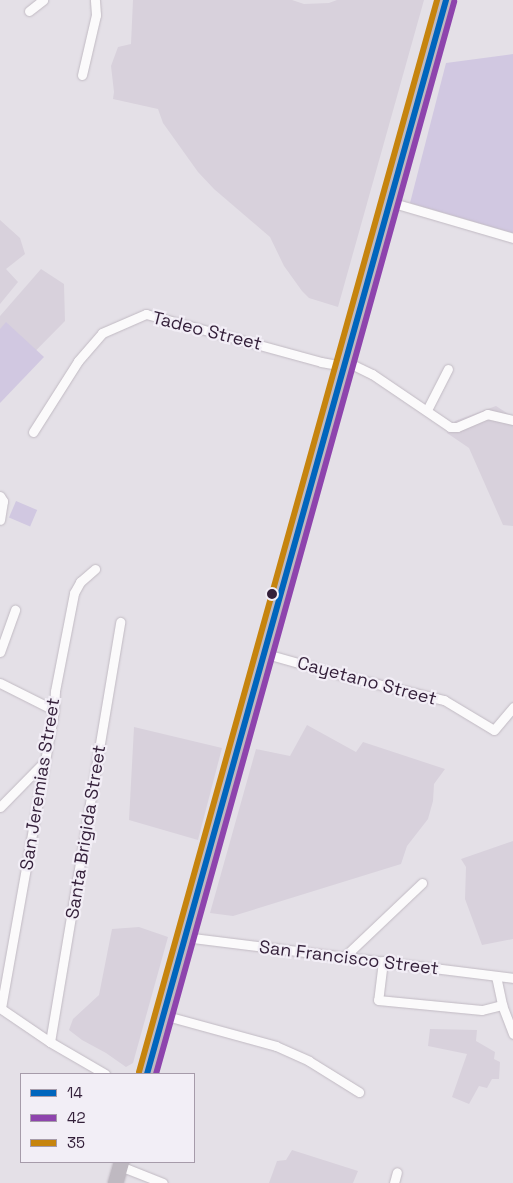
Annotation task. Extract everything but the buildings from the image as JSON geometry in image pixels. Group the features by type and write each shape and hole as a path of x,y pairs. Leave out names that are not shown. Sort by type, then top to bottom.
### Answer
{"highway":[{"path":"147,1073 446,0"},
{"path":"115,1183 120,1164"}],"street":[{"path":"29,11 43,0"},
{"path":"82,74 96,15 95,0"},
{"path":"390,202 513,238"},
{"name":"Tadeo Street","path":"33,432 78,360 102,332 146,314 321,362 344,364 372,374 450,427 457,427 487,414 513,420"},
{"path":"427,410 448,369"},
{"path":"0,496 3,506 0,520"},
{"name":"San Jeremias Street","path":"1,1008 54,710 55,691 74,593 80,582 95,569"},
{"path":"0,652 15,610"},
{"name":"Santa Brigida Street","path":"50,1042 120,622"},
{"name":"Cayetano Street","path":"263,653 348,677 444,700 494,730 513,707"},
{"path":"0,683 54,710"},
{"path":"0,807 45,761"},
{"path":"343,958 422,883"},
{"name":"San Francisco Street","path":"185,937 513,978"},
{"path":"383,961 378,1000 482,1010 502,1005"},
{"path":"496,976 502,1005 513,1034"},
{"path":"1,1008 50,1042 104,1073"},
{"path":"164,1015 276,1046 309,1062 359,1092"},
{"path":"120,1164 163,1183"},
{"path":"394,1183 397,1172"}],"shaded area":[{"path":"133,0 292,0 304,4 329,3 337,0 424,0 338,307 309,298 302,291 284,266 270,237 214,189 198,172 163,123 158,109 113,99 111,66 118,47 131,44"},
{"path":"513,54 513,233 410,203 446,63"},
{"path":"0,220 20,238 25,254 6,269 18,282 0,304"},
{"path":"41,269 64,284 65,321 0,387 0,316"},
{"path":"6,322 44,357 0,403 0,329"},
{"path":"496,406 513,417 513,526 503,525 469,448 447,433 455,421"},
{"path":"16,501 37,510 30,527 9,518"},
{"path":"307,725 356,752 363,742 445,769 434,784 433,801 428,819 407,846 401,864 233,916 210,913 256,749 290,756"},
{"path":"134,727 222,748 198,840 129,820"},
{"path":"513,841 513,939 482,945 465,899 466,867 461,859"},
{"path":"139,927 168,937 133,1063 126,1067 69,1030 73,1019 99,995 112,929"},
{"path":"430,1029 477,1030 476,1041 495,1052 494,1059 500,1062 499,1079 492,1079 487,1088 479,1086 469,1104 452,1097 467,1054 428,1046"},
{"path":"292,1150 358,1171 353,1183 269,1183 277,1161 286,1160"}],"transit line":[{"name":"35","path":"139,1072 437,0"},
{"name":"14","path":"147,1073 446,0"},
{"name":"42","path":"156,1073 454,2"}]}
